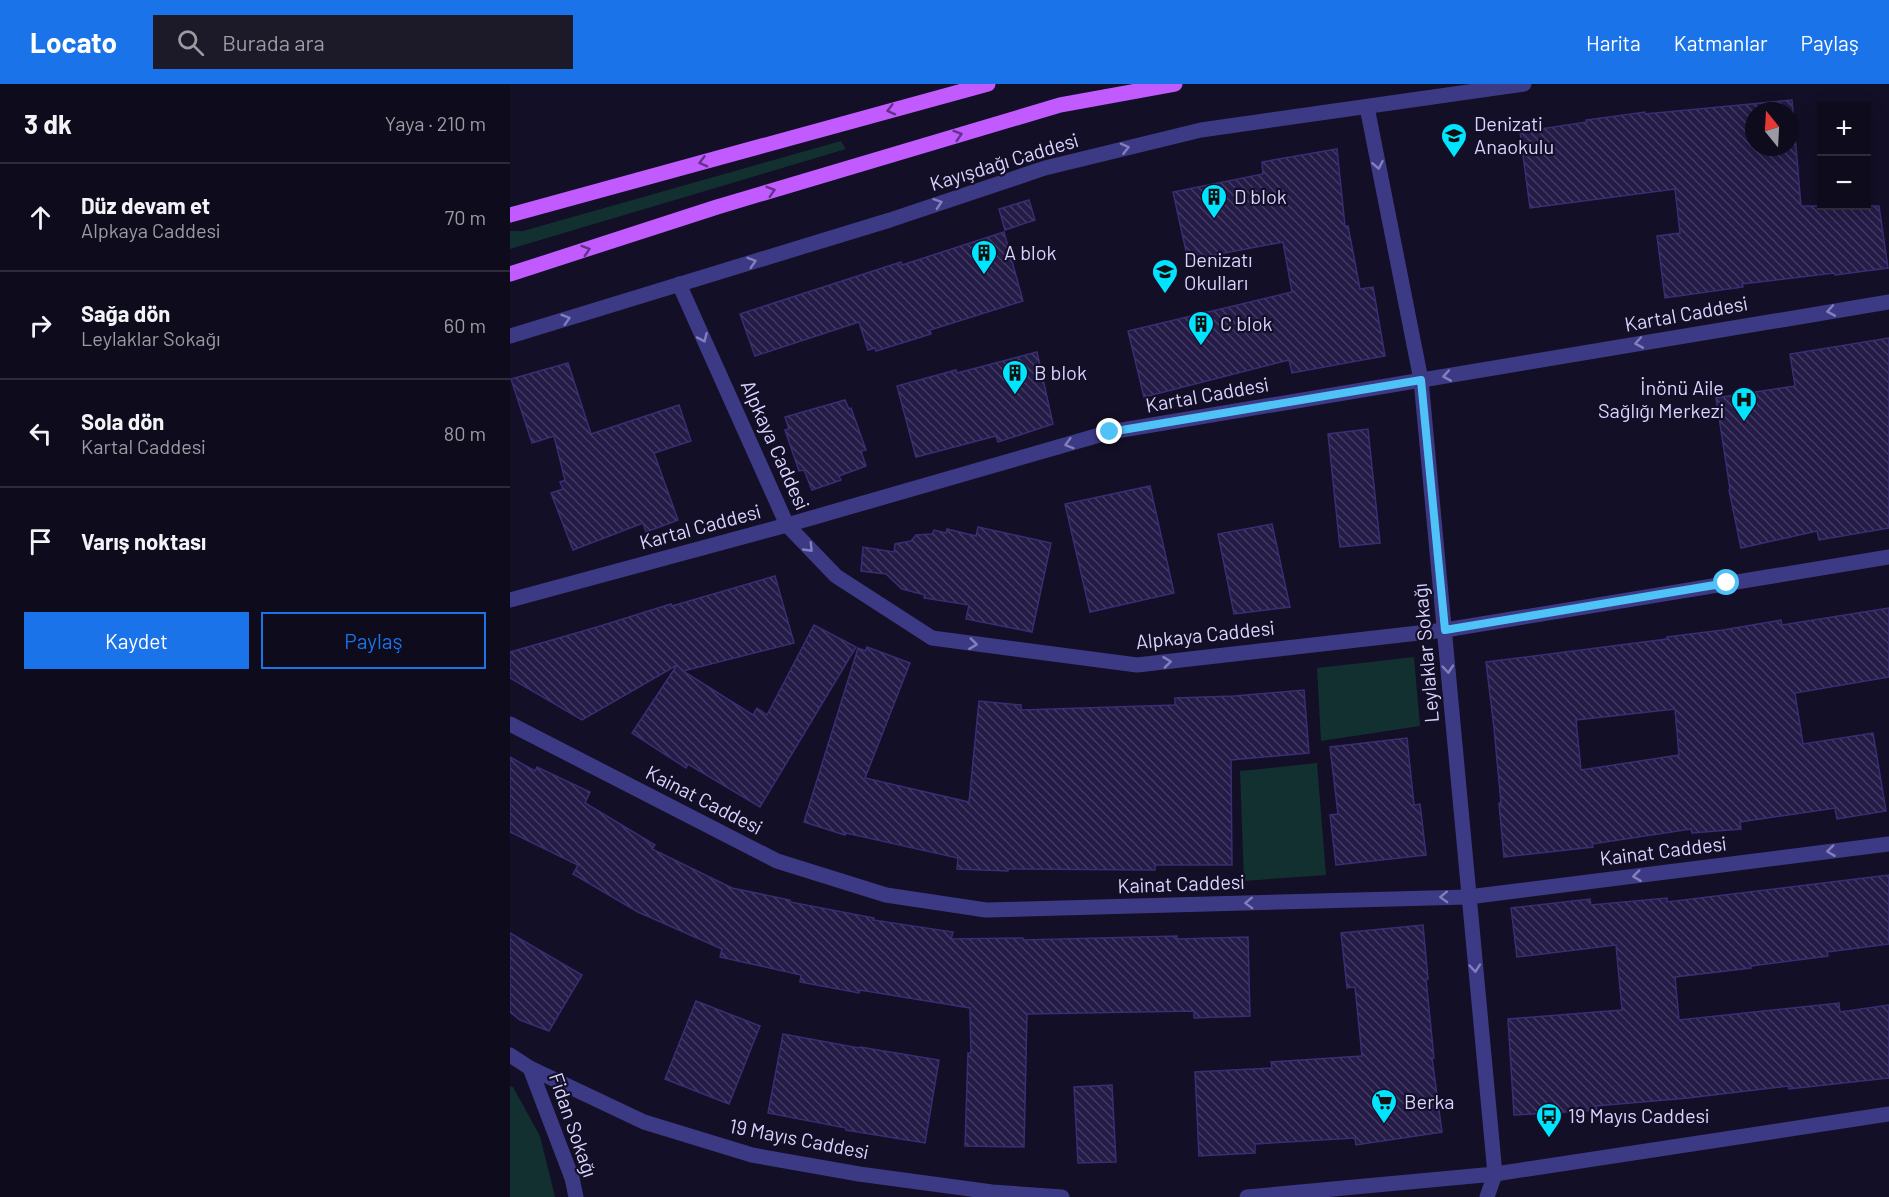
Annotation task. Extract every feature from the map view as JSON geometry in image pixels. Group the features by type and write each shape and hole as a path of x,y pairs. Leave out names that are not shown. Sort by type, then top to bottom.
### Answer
{"main road":[{"path":"510,215 988,84"},
{"name":"Kayışdağı Caddesi","path":"510,274 717,207 1059,105 1176,84"}],"street":[{"name":"Kayışdağı Caddesi","path":"510,336 890,220 1045,168 1201,130 1524,84"},
{"name":"Leylaklar Sokağı","path":"1367,107 1421,380 1495,1174 1487,1197"},
{"name":"Alpkaya Caddesi","path":"679,284 787,525 836,576 932,638 1137,665 1445,630 1889,557"},
{"name":"Kartal Caddesi","path":"510,600 787,525 1110,432 1889,302"},
{"name":"Kainat Caddesi","path":"510,724 777,861 886,895 986,910 1468,897 1889,844"},
{"name":"19 Mayıs Caddesi","path":"510,1055 531,1068 644,1122 752,1155 992,1194 1062,1197"},
{"name":"Fidan Sokağı","path":"531,1068 572,1178 576,1197"},
{"path":"1247,1197 1495,1174 1889,1114"}],"green space":[{"path":"841,141 846,149 510,249 510,231 523,231"},
{"path":"1414,657 1420,726 1321,741 1317,668"},
{"path":"1317,763 1326,875 1244,881 1240,771"},
{"path":"510,1086 513,1087 540,1136 555,1197 510,1197"}],"building":[{"path":"1745,104 1745,156 1797,156 1801,206 1817,206 1817,210 1871,210 1871,206 1879,206 1888,268 1742,284 1743,287 1665,298 1657,236 1680,233 1675,189 1530,208 1520,132 1645,112 1645,114"},
{"path":"1337,149 1345,226 1348,226 1360,289 1373,287 1385,356 1292,373 1289,360 1144,397 1128,331 1292,292 1283,242 1188,260 1173,192 1263,174 1262,162"},
{"path":"1029,200 1035,220 1005,230 999,209"},
{"path":"1004,232 1023,301 930,330 931,334 876,351 875,348 868,350 859,322 755,356 740,314 901,262 902,265"},
{"path":"1889,338 1889,528 1819,540 1817,531 1741,548 1729,490 1716,398 1795,386 1790,354"},
{"path":"1037,352 1053,424 998,442 996,436 916,457 897,386"},
{"path":"568,363 591,434 679,405 691,441 654,453 678,520 646,532 643,523 573,550 551,493 563,489 560,482 565,480 554,436 532,443 511,379"},
{"path":"845,400 849,409 851,408 866,450 861,451 866,466 839,476 841,480 812,490 804,470 799,471 785,430 789,429 785,417"},
{"path":"1368,429 1380,543 1340,547 1328,434"},
{"path":"1150,486 1174,593 1090,612 1065,504"},
{"path":"1272,524 1290,607 1234,614 1218,534"},
{"path":"978,527 1051,543 1032,632 966,619 969,605 924,598 925,595 902,589 886,574 861,571 863,547 894,552 895,544 911,541 916,535 932,534 934,530 946,533 947,529 976,536"},
{"path":"775,576 794,643 683,671 753,715 757,708 767,715 814,625 856,647 760,807 688,764 686,768 632,733 677,665 582,720 510,678 510,652"},
{"path":"1889,608 1889,677 1795,693 1803,744 1873,733 1886,811 1837,819 1835,808 1740,822 1741,829 1692,833 1691,829 1592,844 1593,847 1504,857 1499,803 1501,803 1486,662 1667,639 1667,637 1781,620 1782,625","holes":["1675,709 1679,755 1581,770 1576,720"]},
{"path":"867,647 910,663 865,778 969,802 979,701 1021,705 1021,710 1175,705 1175,698 1304,690 1309,753 1231,760 1232,865 1155,865 1155,870 957,869 958,858 846,833 845,835 804,822 858,648 865,651"},
{"path":"1407,738 1414,805 1420,804 1426,855 1336,865 1330,815 1338,814 1330,747"},
{"path":"510,757 535,771 537,767 590,792 585,803 655,845 652,849 732,888 874,918 873,920 953,932 951,939 1248,937 1250,1016 1194,1018 1194,1011 1027,1014 1024,1147 965,1146 968,1053 971,1053 970,1008 860,990 859,993 800,982 801,975 720,957 722,949 638,912 573,874 578,865 510,832"},
{"path":"1889,875 1889,944 1827,952 1828,956 1751,966 1751,968 1675,977 1679,1020 1839,1003 1840,1012 1889,1005 1889,1078 1596,1106 1597,1110 1514,1115 1508,1019 1622,1010 1616,945 1517,957 1511,908 1590,899 1591,905 1667,898 1667,902"},
{"path":"1423,925 1434,1058 1432,1058 1442,1132 1356,1145 1355,1138 1255,1144 1255,1153 1199,1156 1195,1072 1272,1068 1271,1062 1362,1056 1355,987 1347,988 1341,933"},
{"path":"510,933 582,975 549,1031 520,1020 510,1012"},
{"path":"696,1001 760,1026 729,1104 665,1079"},
{"path":"783,1034 939,1060 925,1143 846,1130 846,1128 768,1113"},
{"path":"1112,1085 1116,1162 1078,1163 1074,1087"}],"place":[{"name":"Denizati Anaokulu","path":"1454,159"},
{"name":"D blok","path":"1214,220"},
{"name":"A blok","path":"984,276"},
{"name":"Denizatı Okulları","path":"1165,295"},
{"name":"C blok","path":"1201,347"},
{"name":"B blok","path":"1015,396"},
{"name":"İnönü Aile Sağlığı Merkezi","path":"1744,423"},
{"name":"Berka","path":"1384,1125"},
{"name":"19 Mayıs Caddesi","path":"1549,1139"}],"route":[{"path":"1110,432 1421,380 1445,630 1727,583"}]}
